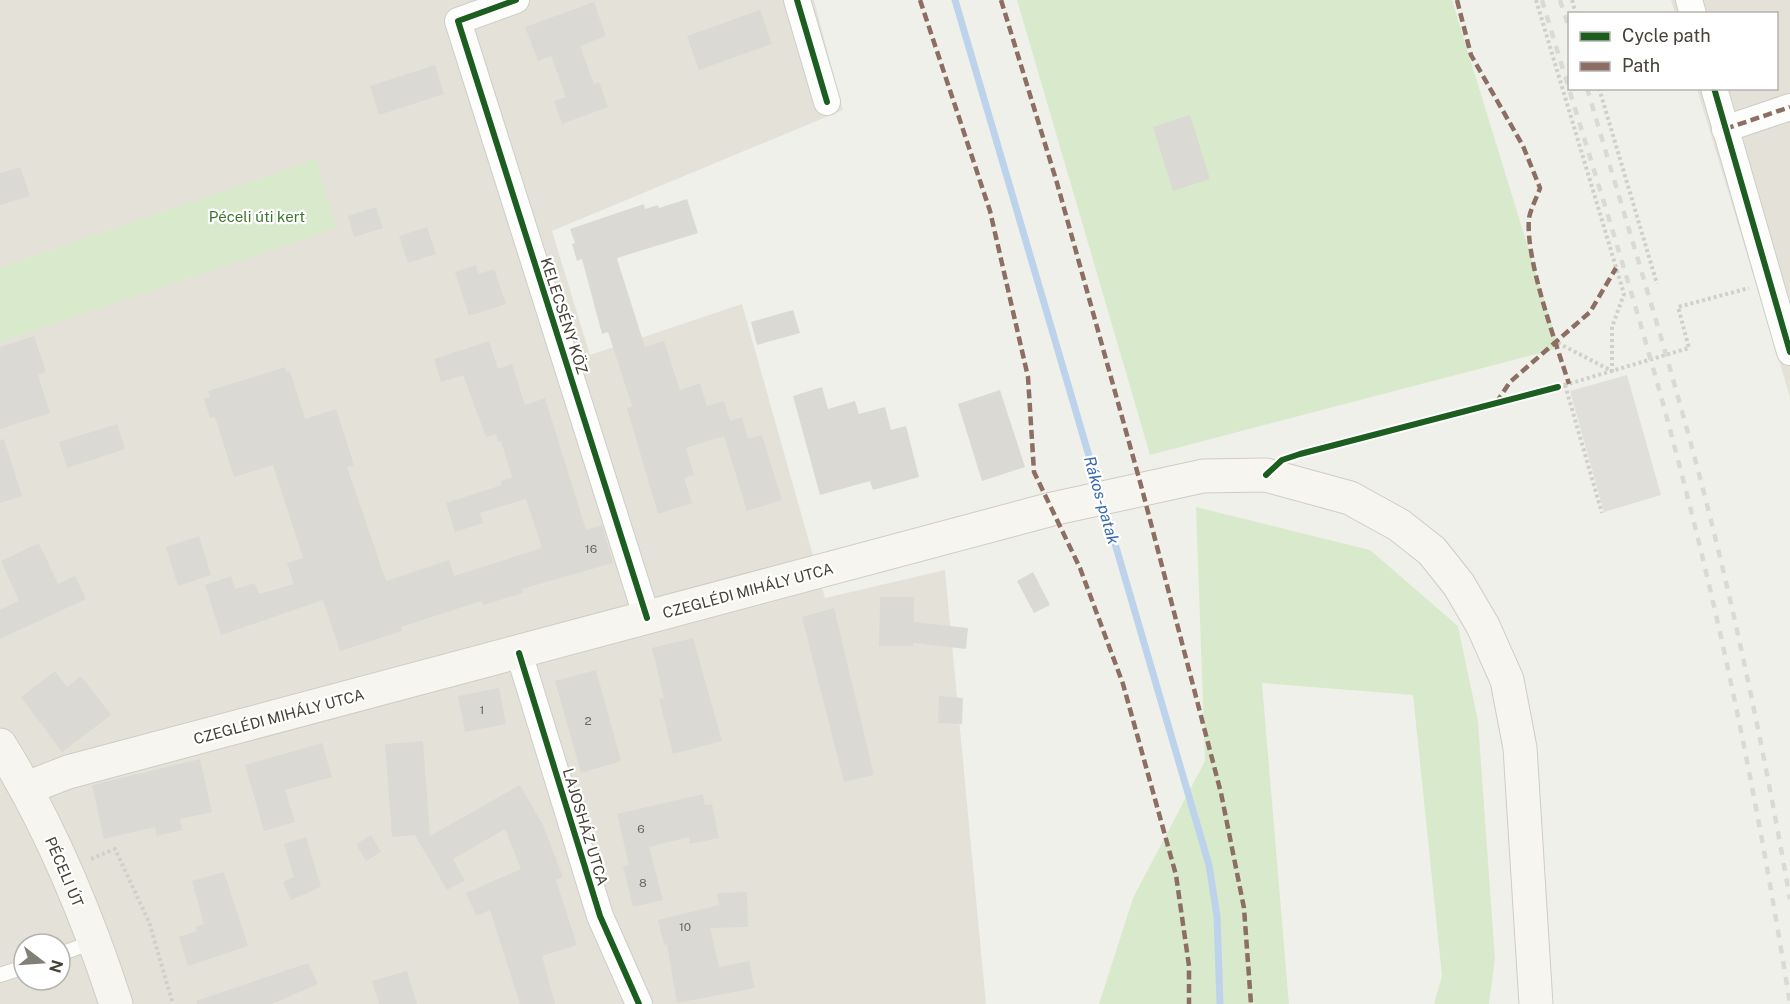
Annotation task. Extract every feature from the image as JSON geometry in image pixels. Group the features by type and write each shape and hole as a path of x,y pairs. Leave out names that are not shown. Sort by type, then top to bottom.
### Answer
{"main road":[{"name":"CZEGLÉDI MIHÁLY UTCA","path":"27,788 68,772 1065,506 1203,476 1266,475 1350,498 1399,525 1432,551 1459,585 1483,626 1507,680 1520,748 1536,1004"},
{"name":"PÉCELI ÚT","path":"0,746 27,788 64,870 116,1004"}],"street":[{"name":"KELECSÉNY KÖZ","path":"516,0 458,21 647,618"},
{"path":"797,0 827,102"},
{"path":"1715,90 1790,352"},
{"path":"1725,129 1790,107"},
{"name":"LAJOSHÁZ UTCA","path":"519,653 600,916 639,1004"}],"lane":[{"path":"72,950 93,942"}],"path":[{"path":"1536,0 1624,294 1612,327 1612,371"},
{"path":"1600,90 1657,284"},
{"path":"1548,389 1689,348 1678,307 1770,283"},
{"path":"1556,342 1612,371"},
{"path":"1562,386 1602,513"},
{"path":"84,861 114,849 148,922 173,1004"}],"shaded area":[{"path":"0,0 814,0 843,110 552,231 590,355 742,304 825,598 945,570 986,1004 0,1004"},
{"path":"1671,0 1790,0 1790,397 1697,90 1778,90 1778,12 1675,12"},
{"path":"1627,375 1661,495 1604,512 1570,391"}],"green space":[{"path":"1017,0 1452,0 1559,348 1150,455"},
{"name":"Péceli úti kert","path":"316,159 336,228 0,342 0,268"},
{"path":"1196,507 1370,550 1458,626 1478,721 1495,959 1489,1004 1434,1004 1442,976 1413,695 1262,683 1289,1004 1099,1004 1133,898 1205,761"}],"building":[{"path":"594,2 606,36 580,46 594,84 599,82 608,107 562,124 554,101 566,97 551,56 538,61 525,27"},
{"path":"760,10 772,44 699,70 687,36"},
{"path":"435,65 444,94 379,115 370,86"},
{"path":"1190,115 1210,179 1173,191 1153,127"},
{"path":"20,167 30,196 0,205 0,173"},
{"path":"687,199 698,233 617,258 645,347 664,341 680,390 700,383 707,406 724,401 730,421 742,417 748,439 762,435 782,500 747,511 724,436 686,448 694,475 684,478 692,503 658,514 627,408 632,406 608,332 602,334 582,259 577,261 572,244 575,243 570,229 644,204 645,209 658,205 659,208"},
{"path":"376,207 383,228 354,237 348,216"},
{"path":"427,227 436,254 408,263 399,236"},
{"path":"476,265 478,274 494,269 506,304 469,316 455,272"},
{"path":"793,310 800,333 757,345 751,322"},
{"path":"34,336 46,372 38,375 50,413 0,429 0,347"},
{"path":"489,341 498,369 512,364 525,405 545,398 586,530 602,525 613,563 522,589 523,593 483,605 481,601 401,627 402,631 340,651 323,600 221,635 205,585 231,576 235,589 255,583 259,594 294,584 287,563 303,558 273,465 234,477 215,417 210,418 204,399 210,397 208,391 285,367 286,372 290,371 305,419 336,409 354,465 347,467 386,581 449,560 454,576 542,548 526,499 480,513 483,523 455,532 446,503 502,485 501,481 512,477 501,441 498,442 496,434 486,437 463,375 441,382 434,359"},
{"path":"822,387 828,409 855,401 859,414 885,407 891,430 906,426 919,477 873,490 870,481 820,495 793,396"},
{"path":"1000,390 1025,467 982,481 958,404"},
{"path":"117,424 125,449 67,468 59,442"},
{"path":"4,439 22,496 0,503 0,440"},
{"path":"199,536 211,575 178,586 166,547"},
{"path":"39,543 58,584 75,576 86,599 0,639 0,610 19,601 1,561"},
{"path":"1033,572 1050,605 1034,613 1017,581"},
{"path":"880,597 914,597 914,622 968,628 966,649 913,643 913,646 879,646"},
{"path":"834,608 874,775 844,782 802,617"},
{"path":"693,638 722,741 673,754 659,699 664,698 652,648"},
{"path":"596,670 621,761 581,773 555,681"},
{"path":"55,671 67,687 81,676 111,715 62,752 21,697"},
{"path":"499,688 506,724 465,732 458,696"},
{"path":"939,696 963,698 962,724 938,723"},
{"path":"423,741 430,836 520,785 543,825 563,877 556,880 577,945 542,956 555,1004 520,1004 490,910 476,916 466,893 521,869 505,829 453,859 465,881 447,890 415,835 392,837 385,744"},
{"path":"322,743 332,777 285,790 295,822 264,831 245,765"},
{"path":"200,759 212,812 180,819 182,830 157,836 155,827 104,839 92,785"},
{"path":"703,794 705,805 712,804 719,838 690,844 689,837 649,847 663,900 633,907 623,866 629,865 617,814"},
{"path":"371,835 381,852 366,861 356,844"},
{"path":"306,837 321,887 291,900 283,882 294,877 284,844"},
{"path":"224,872 248,946 188,966 179,937 197,931 195,927 204,924 192,881"},
{"path":"747,892 748,927 710,928 719,967 749,961 755,988 677,1003 667,944 664,945 658,920 719,905 717,893"},
{"path":"308,963 318,984 272,1004 197,1004 196,1001"},
{"path":"407,971 417,1004 379,1004 372,981"}],"waterway":[{"name":"Rákos-patak","path":"955,0 1099,490"},
{"name":"Rákos-patak","path":"1104,506 1209,865 1217,916 1220,1004"}],"railway":[{"path":"1542,0 1568,85"},
{"path":"1560,0 1568,25"},
{"path":"1570,90 1664,406 1696,531 1741,732 1790,1004"},
{"path":"1588,90 1669,366 1723,568 1770,788 1790,899"}],"marked path":[{"path":"920,0 990,211 1028,377 1034,472 1080,568 1123,684 1176,875 1189,966 1189,1004"},
{"path":"1001,0 1057,183 1142,489 1221,793 1244,908 1251,1004"},
{"path":"1457,0 1471,55 1523,146 1540,188 1529,218 1529,235 1536,278 1569,384"},
{"path":"1725,129 1790,107"},
{"path":"1496,403 1510,382 1590,312 1616,268"}],"cycle path":[{"path":"516,0 458,21 647,618"},
{"path":"797,0 827,102"},
{"path":"1715,90 1790,352"},
{"path":"1266,475 1282,460 1300,454 1558,387"},
{"path":"519,653 600,916 639,1004"}]}
